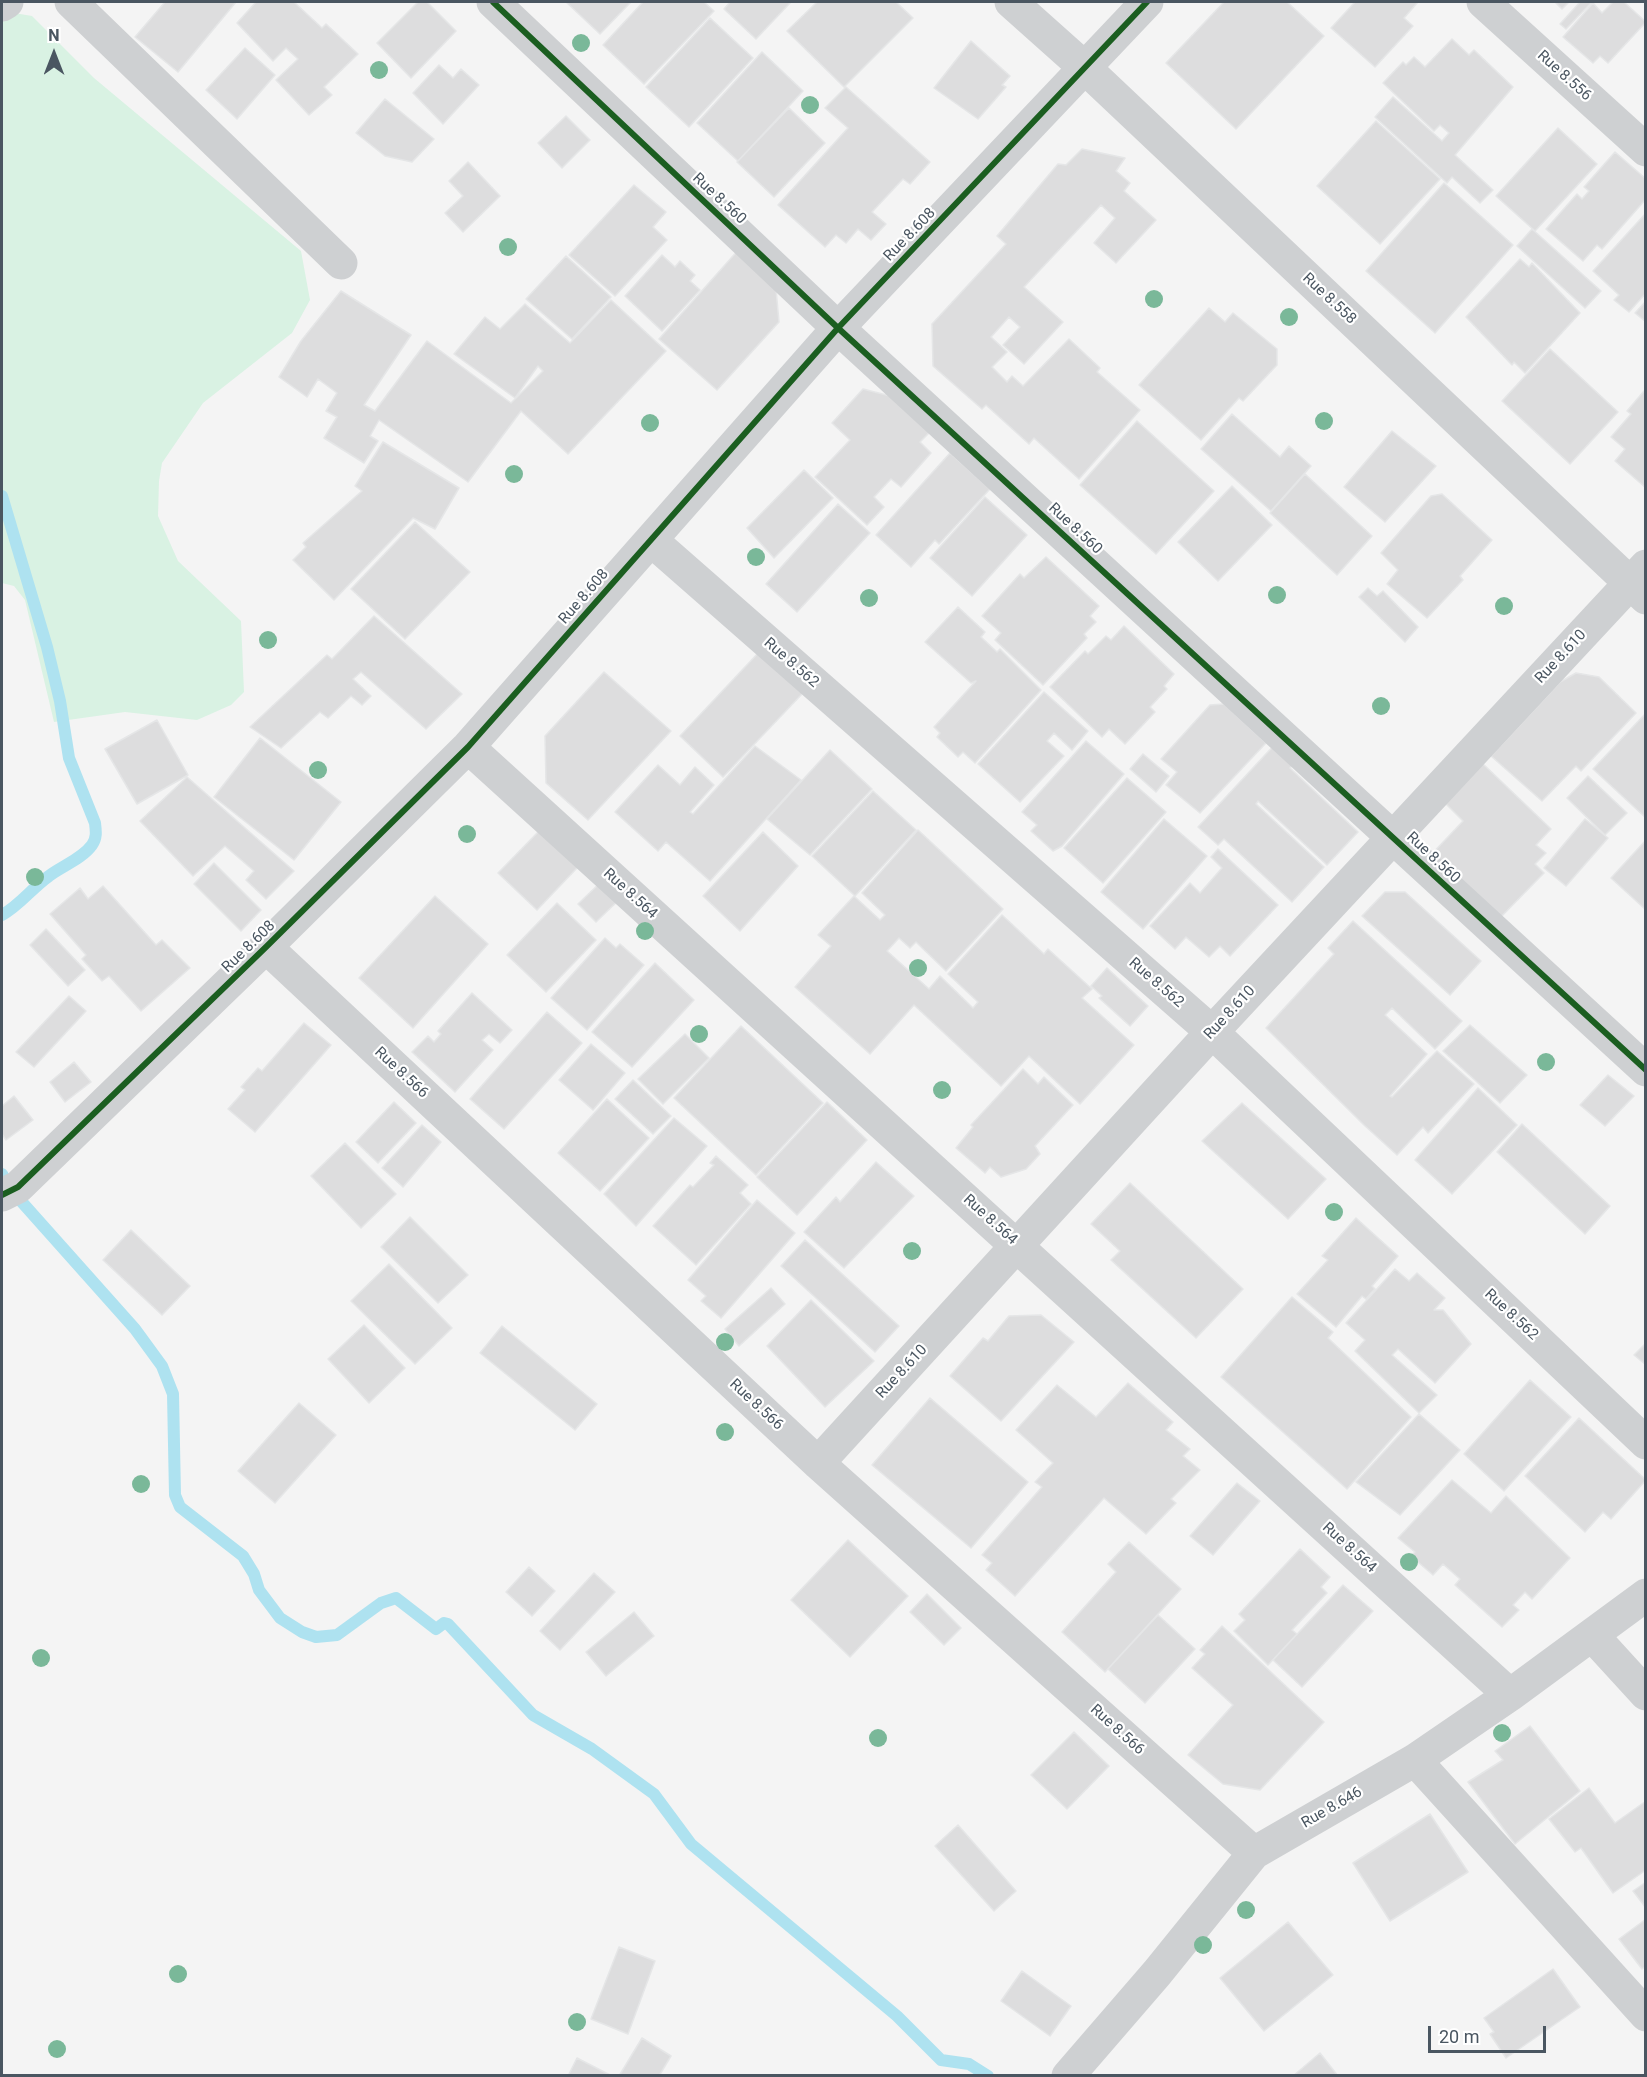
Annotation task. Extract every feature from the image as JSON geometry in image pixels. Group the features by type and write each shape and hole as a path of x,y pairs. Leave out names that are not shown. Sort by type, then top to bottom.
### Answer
{"street":[{"path":"2,5 6,2"},
{"path":"71,2 341,263"},
{"name":"Rue 8.560","path":"493,2 838,328 1646,1070"},
{"name":"Rue 8.558","path":"1011,2 1640,583"},
{"name":"Rue 8.608","path":"10,1191 266,947 468,747 838,328 1147,2"},
{"name":"Rue 8.556","path":"1483,2 1646,150"},
{"name":"Rue 8.562","path":"651,540 1212,1032 1646,1443"},
{"name":"Rue 8.610","path":"818,1463 1392,837 1640,583"},
{"name":"Rue 8.564","path":"468,747 1510,1695"},
{"name":"Rue 8.566","path":"266,947 818,1463 1254,1853"},
{"name":"Rue 8.646","path":"1068,2076 1157,1973 1254,1853 1415,1760 1510,1695 1646,1595"},
{"path":"1592,1635 1646,1694"},
{"path":"1415,1760 1646,2015"}],"green space":[{"path":"2,11 32,16 94,78 301,251 310,300 292,333 203,403 162,463 158,516 178,561 241,621 244,692 231,705 197,720 125,712 54,722 25,600 14,586 2,583"}],"building":[{"path":"165,2 236,2 178,72 135,37"},
{"path":"256,2 294,2 322,28 326,24 358,54 324,87 332,95 309,115 276,80 298,59 286,48 273,61 237,23"},
{"path":"418,2 427,2 456,31 411,78 377,43"},
{"path":"566,2 631,2 600,34"},
{"path":"643,2 704,2 714,11 644,84 603,45"},
{"path":"730,2 791,2 756,39 724,9"},
{"path":"817,2 896,2 913,18 844,87 787,31"},
{"path":"1224,2 1287,2 1324,36 1236,129 1166,63"},
{"path":"1355,2 1418,2 1404,18 1413,26 1375,67 1331,28"},
{"path":"1555,2 1569,2 1562,9"},
{"path":"1580,2 1592,2 1566,29 1560,24"},
{"path":"1613,2 1624,2 1646,22 1608,63 1600,56 1593,63 1563,37 1593,3 1602,13"},
{"path":"710,18 753,58 689,127 646,87"},
{"path":"1452,39 1469,55 1474,50 1513,87 1455,155 1493,190 1480,203 1452,177 1447,183 1375,117 1393,97 1442,141 1449,133 1440,125 1434,131 1383,83 1403,62 1406,65 1414,57 1425,67"},
{"path":"971,41 1010,76 1002,85 1006,87 978,119 934,88"},
{"path":"245,48 275,75 237,119 206,90"},
{"path":"762,52 803,91 738,161 697,123"},
{"path":"439,65 453,78 461,69 479,85 443,124 413,93"},
{"path":"846,87 930,162 910,184 903,179 872,212 886,224 871,240 858,229 846,243 836,235 825,247 778,205 848,128 825,108"},
{"path":"385,99 434,139 412,162 385,156 356,133"},
{"path":"789,108 825,143 774,197 737,162"},
{"path":"566,116 590,140 562,168 538,143"},
{"path":"1376,121 1440,179 1380,244 1317,186"},
{"path":"1558,128 1597,164 1535,231 1496,196"},
{"path":"1082,149 1125,158 1116,171 1130,183 1124,191 1156,220 1116,263 1094,243 1115,218 1101,205 1024,287 1063,322 1024,364 1003,345 1020,327 1009,317 991,337 1007,352 992,367 1007,382 1012,376 1023,386 1069,339 1100,368 1097,372 1140,410 1079,479 1034,438 1029,444 986,405 982,409 933,366 932,324 1006,244 997,236 1058,164 1066,165"},
{"path":"1615,152 1646,179 1646,199 1602,249 1597,245 1583,261 1546,229 1577,194 1582,199 1589,191 1584,187"},
{"path":"468,162 500,196 463,232 445,213 463,196 449,181"},
{"path":"1444,183 1513,245 1435,333 1366,271"},
{"path":"634,185 666,212 653,227 667,240 615,296 569,255"},
{"path":"1646,213 1646,293 1629,312 1614,300 1619,295 1593,271"},
{"path":"1532,229 1601,291 1585,308 1517,246"},
{"path":"740,248 775,278 779,322 717,390 659,339"},
{"path":"662,255 675,267 680,261 695,275 690,281 700,290 662,331 625,296"},
{"path":"566,256 611,297 572,339 526,299"},
{"path":"1520,259 1529,267 1532,263 1580,313 1525,373 1514,362 1512,365 1466,317"},
{"path":"341,291 411,335 364,405 375,411 427,341 511,403 543,371 538,366 515,398 454,354 485,317 500,329 525,304 570,343 611,300 666,351 568,454 521,411 468,482 379,420 370,436 378,441 364,463 324,438 337,417 326,411 337,393 318,379 307,397 279,377 301,341"},
{"path":"1646,301 1646,322 1635,313"},
{"path":"1209,308 1225,322 1233,313 1277,349 1277,365 1243,401 1239,398 1201,440 1139,385"},
{"path":"1550,349 1618,412 1570,464 1502,401"},
{"path":"863,389 902,399 934,428 920,442 931,453 901,487 891,479 874,497 884,507 867,525 815,477 850,440 832,423"},
{"path":"1644,391 1646,392 1646,488 1615,461 1625,449 1611,437 1631,414 1627,411"},
{"path":"1232,414 1280,457 1289,446 1311,466 1271,511 1201,449"},
{"path":"1137,421 1214,491 1156,554 1080,485"},
{"path":"1392,431 1436,466 1385,522 1344,487"},
{"path":"383,442 459,488 435,529 413,518 334,600 293,560 306,547 303,543 362,491 355,486"},
{"path":"950,453 990,489 939,544 935,540 911,567 876,535"},
{"path":"804,470 833,498 774,558 747,528"},
{"path":"1305,474 1372,536 1337,575 1270,513"},
{"path":"1232,486 1272,525 1218,581 1178,542"},
{"path":"1442,494 1492,540 1460,576 1463,580 1427,618 1387,584 1398,570 1381,553 1431,496"},
{"path":"985,497 1027,535 972,596 930,558"},
{"path":"838,504 870,533 797,612 766,584"},
{"path":"415,522 470,572 405,639 351,589"},
{"path":"1046,557 1099,606 1090,616 1096,622 1084,634 1087,638 1043,685 995,640 1001,633 982,616 1020,574 1024,578"},
{"path":"1368,588 1377,596 1383,591 1418,627 1405,642 1359,597"},
{"path":"958,607 985,632 981,637 997,652 1000,649 1041,690 975,763 963,752 958,757 937,737 940,733 934,727 976,681 971,683 925,642"},
{"path":"374,616 462,694 426,729 361,672 353,679 371,696 362,705 351,696 328,718 320,712 281,748 250,727 327,655 332,659"},
{"path":"1124,626 1174,674 1164,686 1167,689 1150,707 1155,712 1125,744 1109,729 1102,737 1050,687 1085,651 1088,654 1106,636 1111,640"},
{"path":"760,651 803,693 723,777 680,736"},
{"path":"604,672 671,731 588,820 546,783 545,736"},
{"path":"1576,673 1599,677 1636,713 1581,771 1576,766 1542,801 1491,756 1560,682"},
{"path":"1044,692 1088,731 1072,750 1054,733 1047,741 1064,756 1020,802 978,764"},
{"path":"1224,704 1266,743 1200,813 1166,785 1177,772 1161,759 1210,705"},
{"path":"1646,713 1646,818 1593,769"},
{"path":"157,720 188,775 137,804 105,749"},
{"path":"260,738 341,802 294,860 214,797"},
{"path":"1086,741 1124,774 1062,846 1053,851 1031,831 1037,825 1022,812"},
{"path":"1278,741 1298,759 1290,768 1358,832 1327,865 1258,801 1256,804 1324,867 1292,902 1224,839 1218,845 1198,827"},
{"path":"755,746 801,780 710,881 666,842 658,851 615,812 658,765 680,785 695,767 714,785 690,812 693,814"},
{"path":"830,750 872,789 810,855 767,819"},
{"path":"1143,754 1169,776 1156,792 1130,769"},
{"path":"1480,761 1551,829 1536,845 1546,853 1535,864 1544,873 1495,923 1428,858 1463,821 1442,800"},
{"path":"1588,776 1627,813 1605,835 1567,798"},
{"path":"187,777 294,871 266,899 246,880 254,871 225,846 193,876 140,821"},
{"path":"1127,778 1166,812 1103,883 1064,848"},
{"path":"873,791 916,830 855,896 812,856"},
{"path":"1164,819 1207,856 1143,929 1101,892"},
{"path":"1585,819 1608,838 1566,886 1544,868"},
{"path":"540,830 578,867 537,910 498,873"},
{"path":"918,830 1003,909 946,971 916,942 910,948 899,938 887,951 929,989 940,976 973,1008 978,1002 948,974 1002,915 1044,954 1048,949 1092,989 1082,998 1134,1045 1080,1104 1029,1056 1001,1086 914,1005 870,1054 795,987 831,946 818,935 854,896 880,920 885,915 862,893"},
{"path":"763,832 798,866 740,931 703,896"},
{"path":"1646,840 1646,910 1611,878"},
{"path":"1218,849 1278,905 1230,956 1220,946 1209,957 1186,937 1175,949 1150,926 1190,883 1200,893 1222,868 1211,857"},
{"path":"214,863 261,910 241,931 194,884"},
{"path":"604,879 622,897 596,922 578,904"},
{"path":"103,886 156,945 162,940 190,968 141,1011 109,976 102,981 82,959 86,955 50,914 80,888 88,899"},
{"path":"1385,892 1405,892 1481,961 1450,995 1362,916"},
{"path":"435,896 488,944 413,1028 359,978"},
{"path":"557,903 596,940 546,992 507,955"},
{"path":"1353,921 1462,1021 1435,1049 1392,1008 1385,1015 1427,1054 1390,1096 1392,1097 1437,1051 1474,1084 1428,1133 1423,1127 1397,1155 1266,1028 1334,954 1328,948"},
{"path":"46,929 85,970 68,986 30,945"},
{"path":"605,938 616,948 620,944 644,965 587,1030 551,998"},
{"path":"655,963 694,1000 632,1067 592,1032"},
{"path":"1107,968 1148,1006 1130,1026 1099,998 1102,996 1091,986"},
{"path":"472,993 512,1030 500,1043 489,1034 482,1040 493,1050 455,1092 412,1052 428,1036 434,1042 441,1034 438,1031"},
{"path":"69,996 86,1011 34,1067 16,1052"},
{"path":"547,1012 582,1043 504,1129 470,1099"},
{"path":"304,1023 331,1045 255,1132 228,1109 245,1090 241,1087 258,1068 262,1071"},
{"path":"1470,1025 1527,1075 1500,1103 1443,1051"},
{"path":"741,1026 823,1103 756,1175 674,1098"},
{"path":"685,1034 709,1058 663,1104 638,1079"},
{"path":"591,1044 625,1073 593,1110 559,1080"},
{"path":"74,1062 91,1082 65,1102 50,1082"},
{"path":"1023,1069 1038,1084 1044,1077 1073,1105 1035,1146 1040,1154 1026,1169 1001,1177 990,1167 985,1173 956,1148 973,1127 971,1125"},
{"path":"1608,1075 1634,1096 1605,1126 1580,1105"},
{"path":"633,1080 671,1116 653,1134 615,1099"},
{"path":"1478,1088 1517,1125 1452,1194 1415,1160"},
{"path":"14,1096 33,1120 6,1140 2,1134 2,1106"},
{"path":"607,1099 649,1138 600,1191 558,1153"},
{"path":"394,1102 416,1123 378,1163 356,1142"},
{"path":"827,1102 867,1140 797,1215 757,1177"},
{"path":"1242,1103 1326,1179 1288,1219 1202,1141"},
{"path":"674,1118 707,1146 636,1226 604,1194"},
{"path":"1522,1124 1610,1206 1585,1234 1497,1152"},
{"path":"422,1125 441,1142 403,1187 382,1168"},
{"path":"345,1143 396,1194 361,1228 311,1176"},
{"path":"716,1156 748,1185 740,1193 751,1204 696,1265 653,1226 690,1185 693,1187 714,1165 710,1163"},
{"path":"876,1162 914,1196 844,1268 804,1232 836,1197 840,1202"},
{"path":"1130,1183 1243,1289 1196,1338 1111,1260 1120,1251 1091,1224"},
{"path":"757,1200 795,1233 721,1318 701,1301 706,1296 688,1280"},
{"path":"410,1217 468,1275 438,1303 381,1247"},
{"path":"1356,1218 1398,1256 1372,1286 1375,1289 1366,1299 1362,1296 1336,1327 1297,1294 1328,1260 1322,1256"},
{"path":"131,1230 190,1286 162,1315 103,1260"},
{"path":"805,1240 899,1326 875,1352 781,1266"},
{"path":"389,1264 452,1328 415,1364 351,1301"},
{"path":"1395,1269 1409,1281 1417,1273 1445,1298 1434,1310 1443,1310 1471,1344 1435,1383 1398,1349 1392,1355 1437,1395 1419,1413 1355,1351 1365,1340 1346,1323"},
{"path":"771,1288 785,1304 739,1346 725,1329"},
{"path":"1292,1297 1333,1332 1328,1338 1411,1417 1347,1489 1221,1377"},
{"path":"811,1300 874,1361 825,1407 767,1346"},
{"path":"1041,1315 1074,1342 1001,1421 950,1376 983,1338 988,1341 1009,1316"},
{"path":"364,1325 405,1368 369,1403 328,1359"},
{"path":"502,1326 597,1404 575,1430 480,1353"},
{"path":"1646,1343 1646,1365 1634,1355"},
{"path":"1530,1380 1571,1417 1504,1491 1464,1454"},
{"path":"1128,1383 1173,1422 1166,1430 1190,1449 1183,1456 1200,1470 1171,1499 1176,1503 1146,1534 1104,1498 1015,1596 986,1570 992,1563 982,1555 1042,1487 1035,1482 1053,1463 1016,1430 1057,1385 1096,1417"},
{"path":"930,1398 1028,1482 971,1548 872,1465"},
{"path":"299,1403 336,1435 275,1503 238,1471"},
{"path":"1419,1414 1460,1450 1400,1515 1356,1482"},
{"path":"1579,1418 1646,1480 1611,1519 1603,1512 1585,1532 1525,1476"},
{"path":"1452,1480 1491,1513 1506,1496 1570,1558 1532,1599 1525,1592 1513,1605 1519,1610 1502,1627 1455,1585 1460,1579 1443,1564 1433,1575 1411,1556 1415,1552 1398,1538"},
{"path":"1237,1483 1260,1501 1213,1555 1190,1536"},
{"path":"848,1540 908,1596 850,1657 791,1600"},
{"path":"1129,1542 1181,1589 1105,1672 1062,1632 1116,1572 1108,1564"},
{"path":"1300,1549 1330,1577 1321,1587 1327,1593 1292,1630 1297,1634 1268,1665 1234,1631 1245,1620 1239,1614"},
{"path":"529,1567 555,1591 532,1616 506,1592"},
{"path":"594,1573 615,1592 560,1650 540,1631"},
{"path":"1343,1585 1373,1611 1302,1687 1273,1660"},
{"path":"927,1594 961,1628 944,1645 910,1612"},
{"path":"634,1612 654,1636 606,1676 586,1652"},
{"path":"1158,1615 1195,1649 1145,1703 1108,1669"},
{"path":"1222,1626 1324,1722 1260,1790 1223,1784 1188,1755 1233,1705 1192,1668 1205,1654 1200,1650"},
{"path":"1530,1726 1580,1791 1515,1844 1468,1782 1503,1760 1495,1751"},
{"path":"1074,1732 1109,1766 1067,1809 1031,1775"},
{"path":"1589,1788 1615,1823 1646,1801 1646,1870 1613,1893 1581,1848 1575,1852 1549,1819"},
{"path":"1430,1814 1468,1872 1390,1921 1353,1863"},
{"path":"958,1825 1016,1891 994,1911 935,1846"},
{"path":"1646,1882 1646,1908 1633,1891"},
{"path":"1646,1919 1646,1966 1642,1969 1619,1939"},
{"path":"1288,1922 1333,1975 1264,2031 1220,1978"},
{"path":"619,1947 655,1961 628,2034 591,2019"},
{"path":"1553,1969 1580,2007 1506,2058 1490,2034 1494,2032 1484,2018"},
{"path":"1022,1971 1071,2006 1050,2036 1001,2001"},
{"path":"642,2038 671,2056 659,2076 619,2076"},
{"path":"1320,2053 1338,2076 1293,2076"},
{"path":"577,2058 612,2076 568,2076"}],"waterway":[{"path":"2,496 47,647 60,701 69,758 95,823 96,832 94,842 88,850 49,876 2,915"},
{"path":"2,1174 12,1191 135,1329 162,1366 173,1394 175,1495 180,1507 243,1556 254,1574 259,1590 280,1618 302,1632 316,1637 337,1635 381,1603 396,1598 436,1629 444,1623 448,1624 533,1715 592,1749 654,1794 691,1844 897,2016 941,2060 969,2064 988,2076"}],"cycle path":[{"path":"493,2 838,328 1646,1070"},
{"path":"2,1195 18,1187 468,747 838,328 1147,2"}]}
